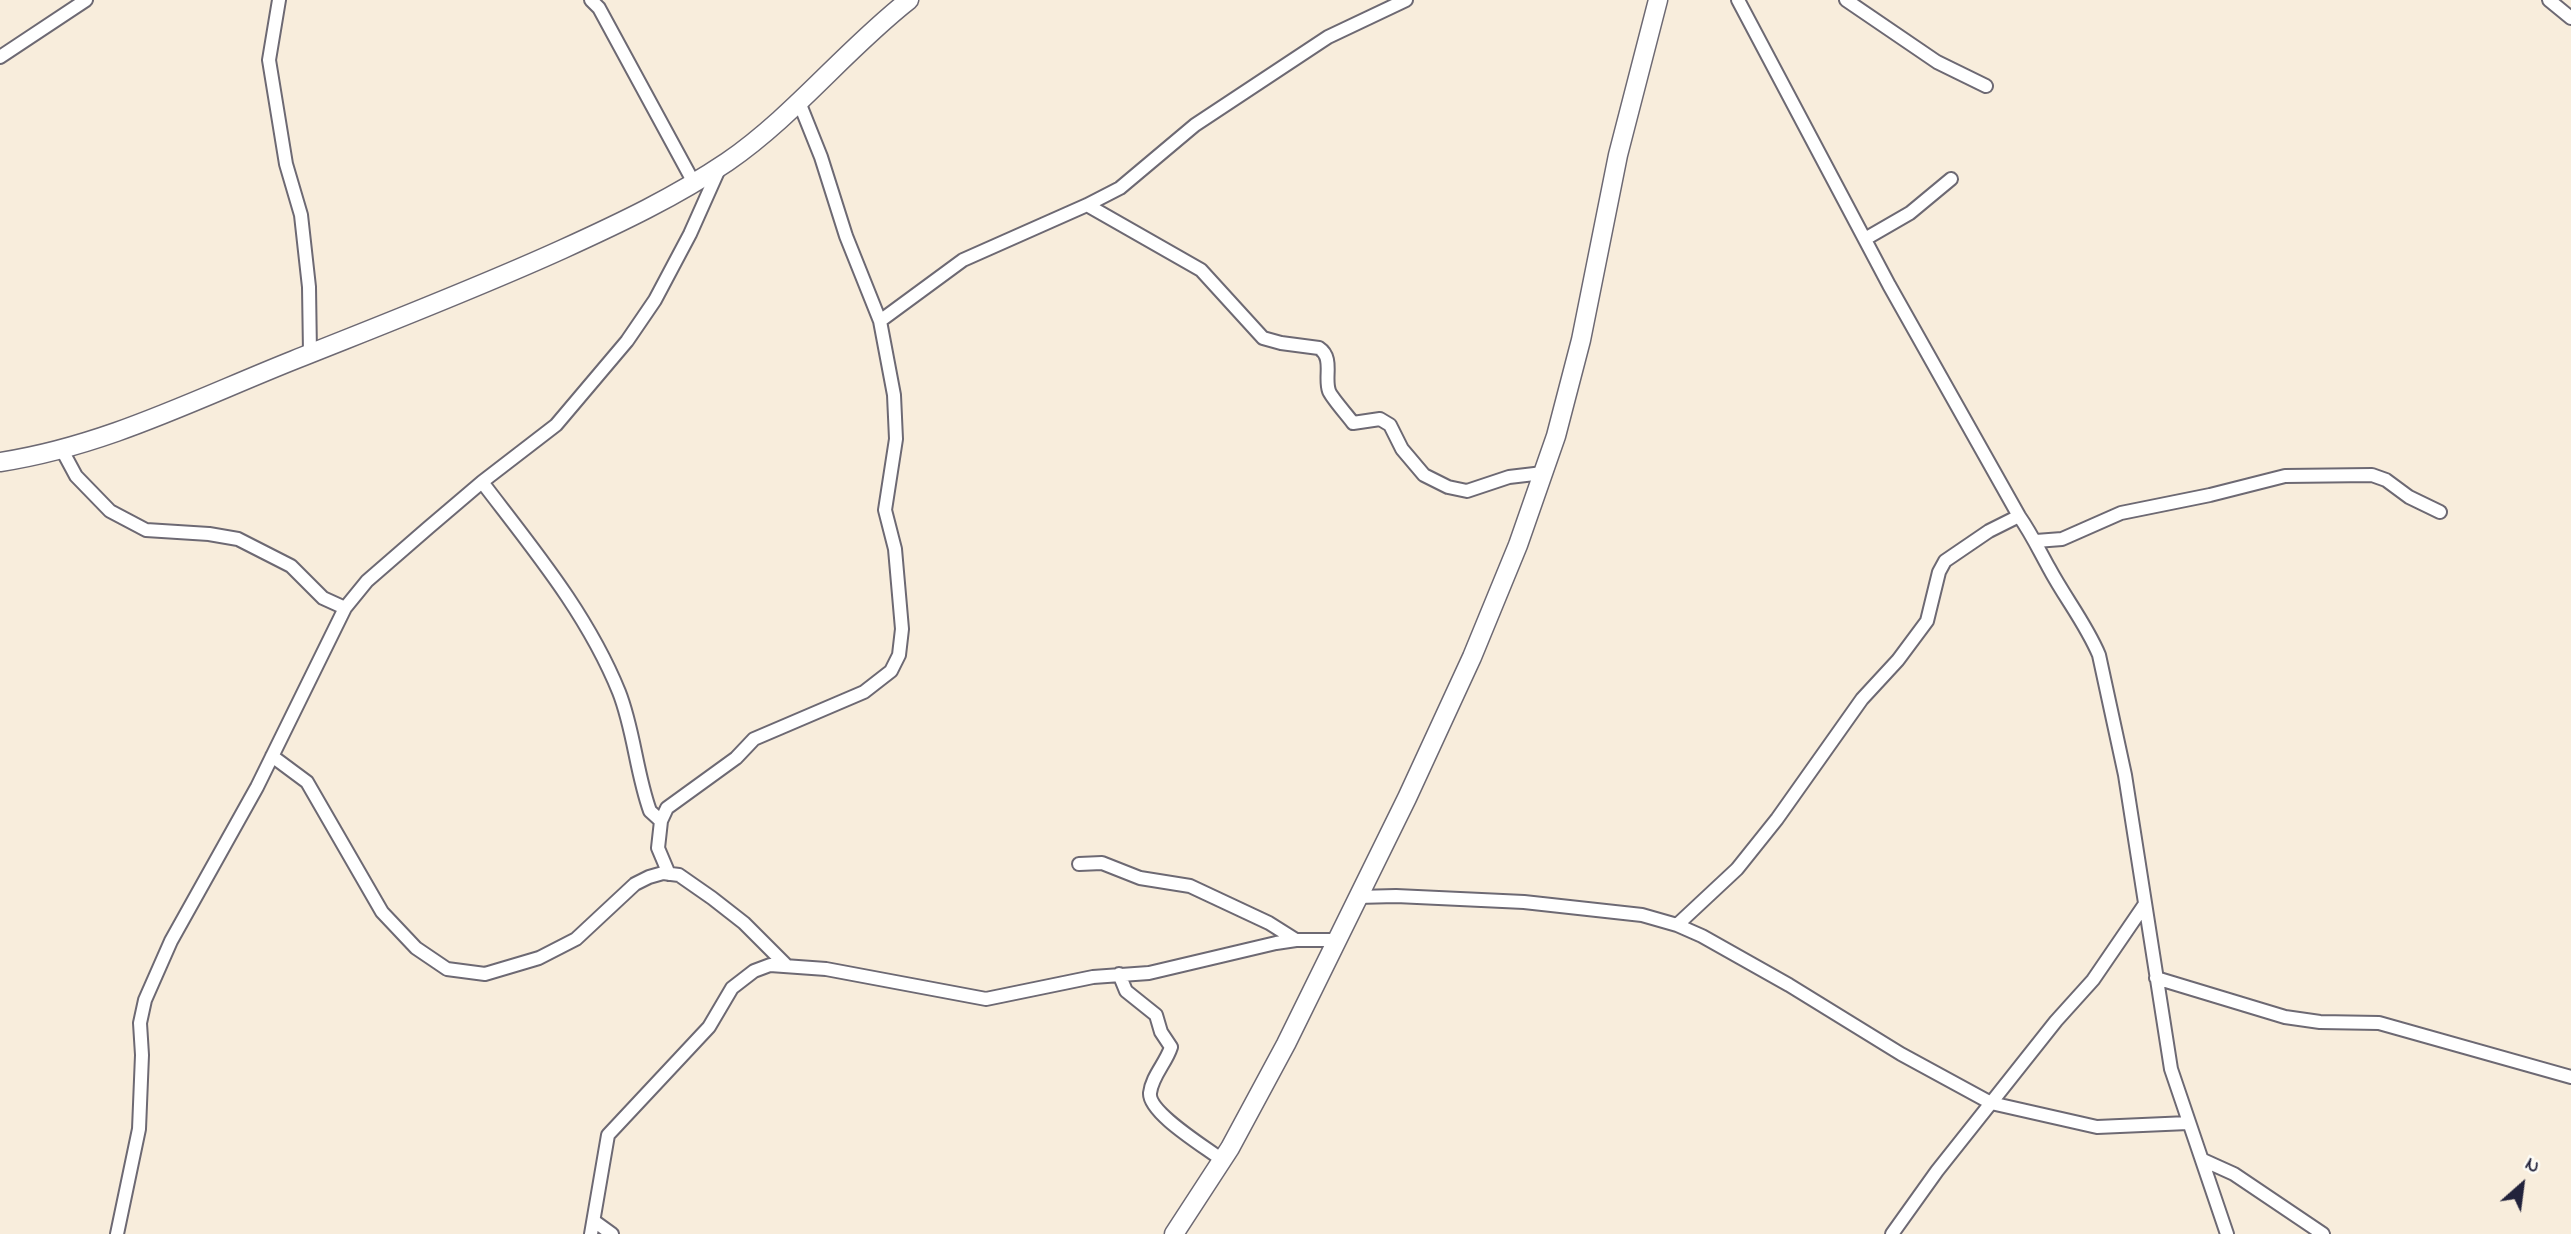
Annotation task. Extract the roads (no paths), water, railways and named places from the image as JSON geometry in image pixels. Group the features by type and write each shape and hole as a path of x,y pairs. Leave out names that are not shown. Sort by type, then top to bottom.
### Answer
{"street":[{"path":"0,57 86,0"},
{"path":"279,0 269,60 286,164 302,215 309,287 310,353"},
{"path":"591,0 599,8 694,183"},
{"path":"0,462 62,450 114,435 310,353 478,288 636,216 719,167 799,102 909,0"},
{"path":"880,321 963,260 1120,188 1195,125 1328,37 1406,0"},
{"path":"1174,1234 1222,1160 1286,1044 1356,897 1407,799 1472,657 1518,545 1556,436 1581,340 1618,155 1658,0"},
{"path":"1738,0 1865,239 2019,516 2036,541 2048,567 2092,638 2099,655 2125,775 2171,1069 2227,1234"},
{"path":"1846,0 1937,62 1986,86"},
{"path":"2549,0 2571,18"},
{"path":"646,878 658,848 661,821 667,808 736,758 754,739 864,692 891,671 899,655 902,629 895,549 885,510 896,439 894,395 880,321 846,236 821,157 799,102"},
{"path":"117,1234 139,1129 142,1055 140,1023 145,1000 171,941 257,787 345,608 367,581 482,482 556,425 627,341 655,300 690,234 719,167"},
{"path":"1865,239 1910,213 1951,178"},
{"path":"1087,205 1201,270 1263,338 1320,348 1328,364 1329,392 1353,423 1380,419 1390,425 1402,449 1424,475 1448,487 1467,491 1509,477 1544,473"},
{"path":"62,450 76,476 110,511 146,530 209,534 238,539 291,566 323,598 345,608"},
{"path":"2036,541 2062,539 2121,513 2285,476 2372,475 2386,480 2409,497 2440,512"},
{"path":"482,482 554,575 590,630 620,693 650,811 661,821"},
{"path":"1677,925 1737,869 1777,819 1862,699 1898,660 1927,621 1939,572 1945,561 1989,531 2019,516"},
{"path":"272,756 307,782 382,912 416,948 447,969 485,974 539,958 576,939 635,884 646,878 669,874 679,875 744,923 786,965"},
{"path":"658,848 669,874"},
{"path":"1079,864 1102,863 1140,878 1190,886 1269,923 1296,940"},
{"path":"1356,897 1396,896 1524,902 1642,915 1677,925 1702,936 1777,978 1900,1054 1990,1103 2097,1127 2188,1123"},
{"path":"1892,1234 1990,1103 2093,980 2145,904"},
{"path":"612,1234 592,1227 608,1135 709,1027 732,988 754,971 770,965 826,969 986,999 1025,989 1119,974 1149,973 1296,940 1337,940"},
{"path":"1119,974 1126,990 1156,1015 1161,1032 1171,1047 1150,1093 1154,1107 1222,1160"},
{"path":"2156,978 2285,1017 2320,1022 2379,1023 2571,1077"},
{"path":"2203,1160 2234,1174 2323,1234"}]}
